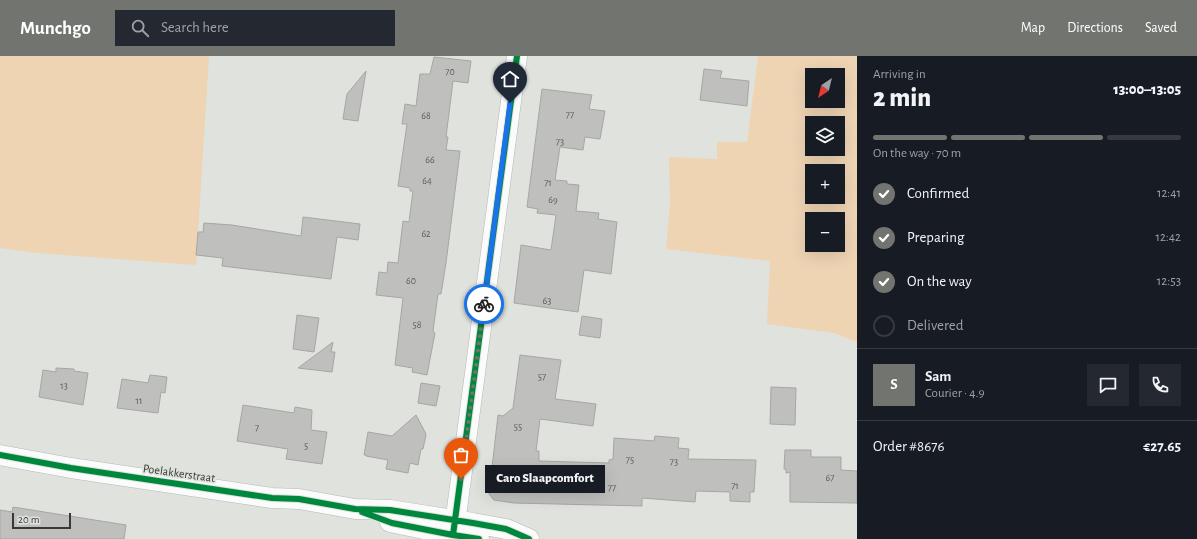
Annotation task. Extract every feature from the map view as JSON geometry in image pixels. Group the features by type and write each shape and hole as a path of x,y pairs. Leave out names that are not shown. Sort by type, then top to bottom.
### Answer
{"street":[{"path":"454,531 517,56"},
{"name":"Poelakkerstraat","path":"0,455 79,469 272,498 299,499 355,509 392,523 454,531"},
{"path":"454,531 506,529 529,539"},
{"path":"454,531 479,539"}],"shaded area":[{"path":"0,56 209,56 196,265 38,253 0,248"},
{"path":"758,56 857,56 857,342 834,333 767,324 770,261 666,249 670,204 669,157 717,159 717,142 747,142"}],"building":[{"path":"434,57 471,61 468,83 453,81 446,137 448,137 446,150 460,151 446,263 441,294 438,294 433,331 435,333 427,375 412,372 413,368 395,365 403,298 376,295 379,272 387,273 388,262 398,263 403,221 409,222 413,191 410,191 410,188 398,186 407,124 402,124 405,104 416,106 420,74 430,74"},
{"path":"704,69 722,71 720,78 749,81 747,106 700,100"},
{"path":"366,71 358,121 343,119 347,94"},
{"path":"542,89 592,95 589,109 605,111 600,139 585,137 583,150 560,147 555,180 567,181 567,184 579,185 576,211 599,213 598,219 617,222 611,274 584,270 578,312 514,303 521,245 551,250 556,215 537,213 538,209 527,207"},
{"path":"303,217 360,224 358,240 337,237 331,279 222,266 223,258 196,255 198,232 203,232 204,223 232,225 301,236"},
{"path":"297,315 319,318 314,352 293,349"},
{"path":"582,316 602,319 600,338 579,335"},
{"path":"333,342 331,352 335,352 332,372 298,368"},
{"path":"520,355 561,360 555,399 596,404 593,426 540,419 536,451 539,451 539,461 609,463 609,460 613,459 614,438 654,441 655,436 679,438 678,448 689,449 688,459 756,460 754,492 750,492 750,502 730,501 730,492 696,491 695,502 642,498 642,506 514,503 494,500 489,494 498,415 503,416 513,408"},
{"path":"56,368 74,369 74,371 88,373 83,405 39,397 43,370 56,372"},
{"path":"150,375 167,377 165,393 161,392 158,413 117,408 122,379 148,383"},
{"path":"421,383 440,386 436,406 418,403"},
{"path":"771,387 796,388 795,425 770,424"},
{"path":"243,405 294,413 295,407 312,410 311,430 327,432 322,464 286,459 288,449 237,441"},
{"path":"416,415 426,435 423,449 421,449 418,465 410,463 408,473 386,469 388,460 364,455 368,432 392,436"},
{"path":"785,450 811,450 811,457 841,457 841,470 857,471 857,503 790,502 790,472 786,473 786,469 784,469"},
{"path":"13,507 126,525 124,539 0,539 0,510 12,512"}],"cycle path":[{"path":"453,535 517,56"},
{"path":"0,455 71,468 272,498 299,499 355,509 390,510 473,523 506,529 529,539"},
{"path":"362,512 392,523 479,539"}],"way so far":[{"path":"461,479 484,304"}],"place":[{"name":"Caro Slaapcomfort","path":"461,479"}],"route":[{"path":"484,304 510,103"}]}
